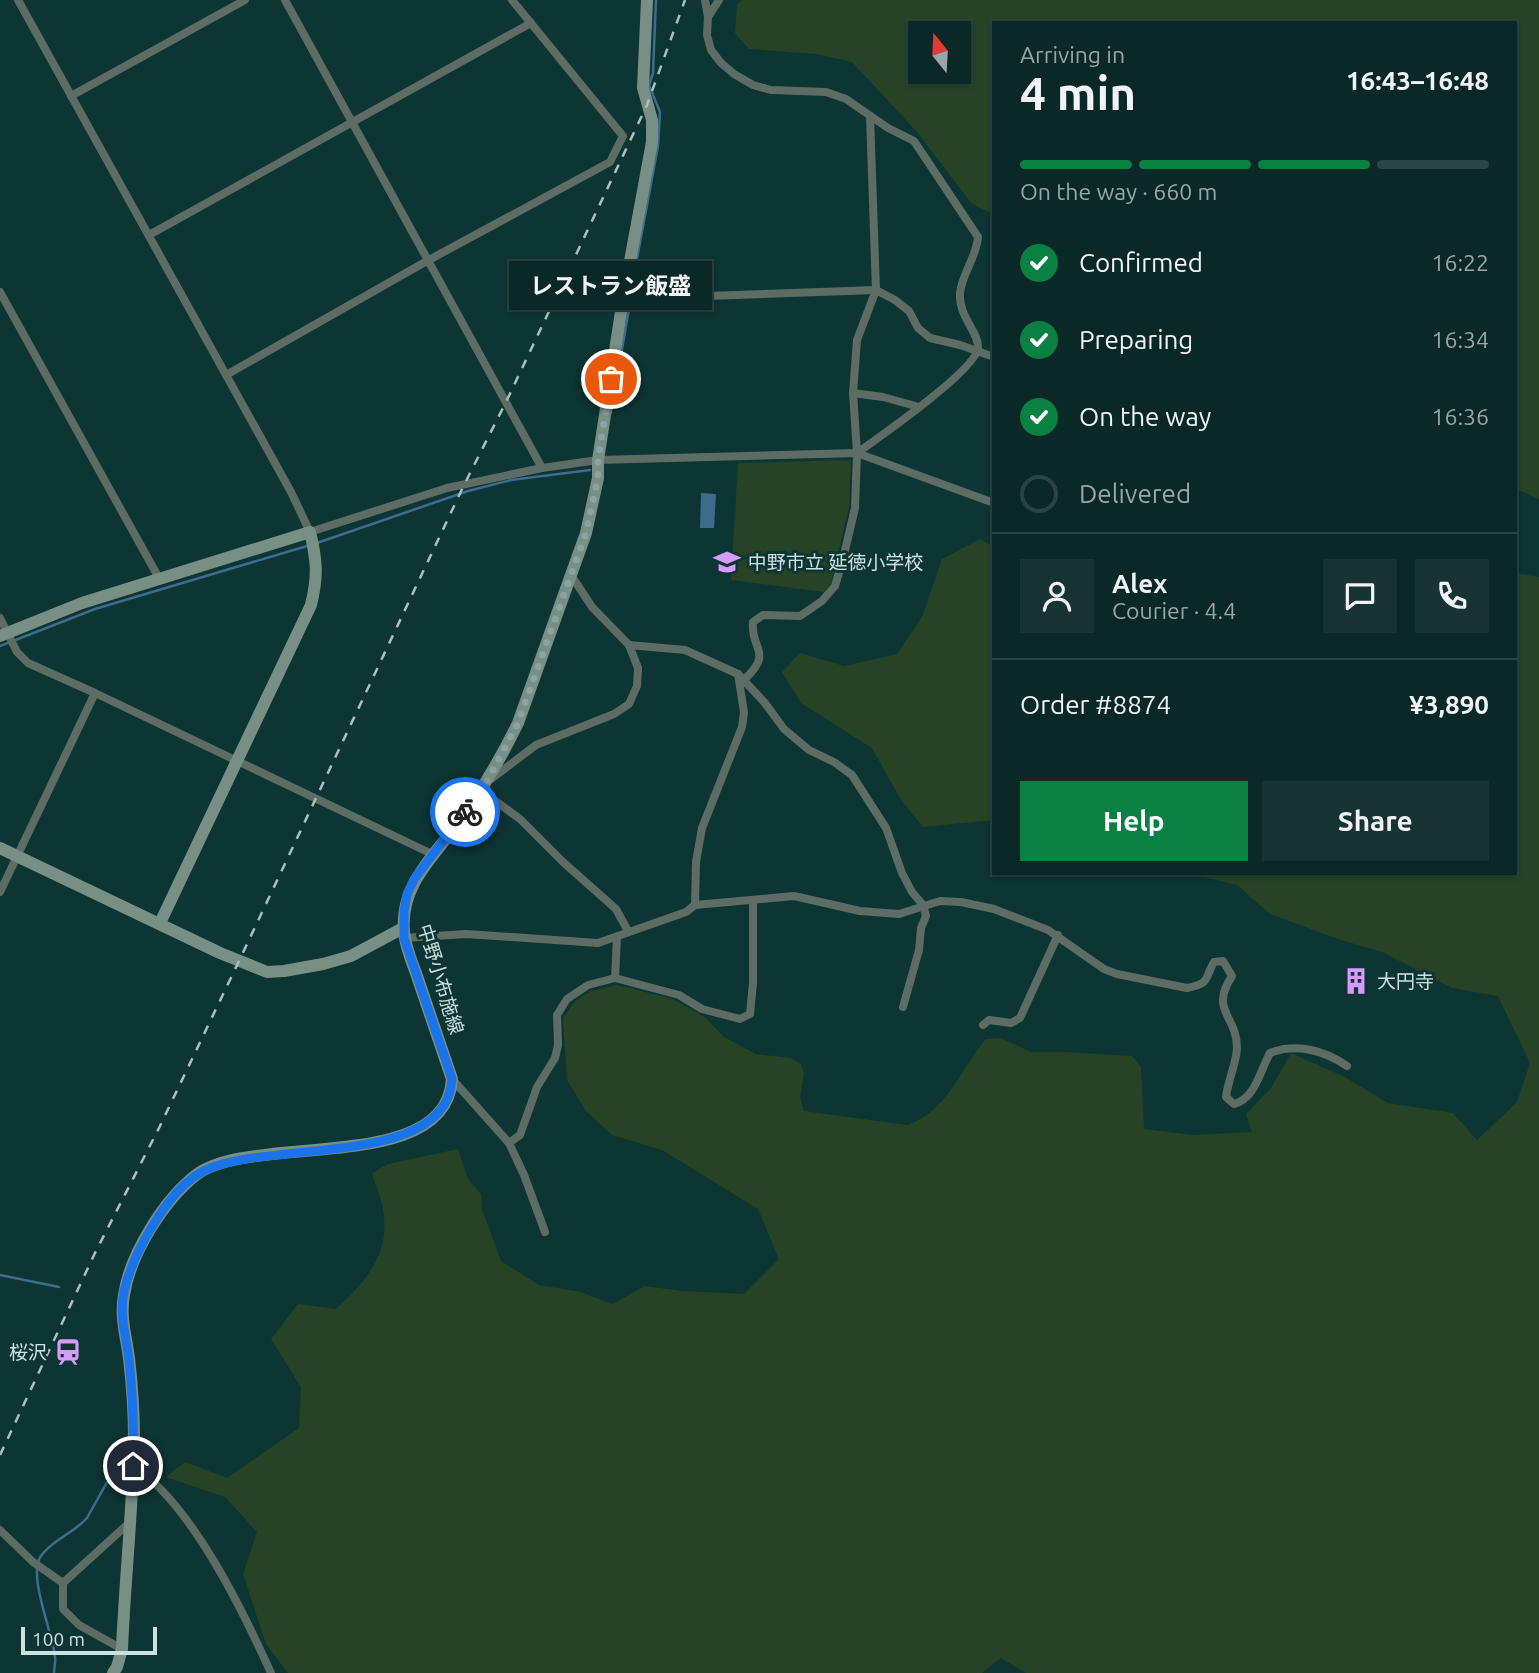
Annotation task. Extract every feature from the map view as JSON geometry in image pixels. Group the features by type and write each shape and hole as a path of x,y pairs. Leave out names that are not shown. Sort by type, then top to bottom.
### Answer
{"main road":[{"name":"中野小布施線","path":"452,1079 404,933 407,894 415,878 483,786 518,723 586,533 598,478 598,460 623,299 652,142 652,120 643,88 648,0"},
{"path":"4,634 82,603 310,532 316,556 317,580 311,605 160,923"},
{"path":"0,848 220,953 267,972 323,964 351,956 404,933"},
{"path":"113,1673 122,1648 134,1436 130,1370 122,1319 124,1293 131,1269 148,1233 162,1212 198,1173 244,1158 382,1142 408,1133 433,1118 446,1105 452,1079"}],"street":[{"path":"18,0 291,492 310,532 447,488 542,468 598,460 857,453 992,502"},
{"path":"71,96 245,0"},
{"path":"285,0 542,468"},
{"path":"226,375 427,261 610,162 623,136 512,0"},
{"path":"705,0 707,35 712,50 721,63 753,85 771,90 826,92 846,99 914,141 978,237 977,252 960,290 960,308 978,344 977,352 953,380 857,453"},
{"path":"708,17 719,0"},
{"path":"149,235 531,23"},
{"path":"742,676 757,668 760,659 760,648 752,635 753,622 763,615 800,616 822,601 835,586 855,508 857,453 853,393 857,340 876,290 870,116"},
{"path":"623,299 876,290 909,311 918,328 930,338 992,356"},
{"path":"0,292 160,580"},
{"path":"853,393 883,397 919,407"},
{"path":"571,575 592,607 629,645 638,668 637,686 629,704 614,714 536,745 483,786 616,909 628,931"},
{"path":"0,618 4,634 28,663 432,854"},
{"path":"629,645 685,650 742,676 784,729 809,750 834,762 852,775 886,828 902,873 923,905 926,915 920,928 919,950 903,1007"},
{"path":"695,905 696,862 702,828 742,727 742,676"},
{"path":"0,892 94,693"},
{"path":"404,933 466,934 598,943 678,916 695,905 794,897 879,914 899,915 940,901 983,906 1058,935 1104,969 1117,974 1187,988 1197,986 1208,979 1214,962 1223,961 1232,976 1222,998 1237,1048 1226,1097 1234,1104 1242,1102 1249,1095 1270,1053 1284,1048 1316,1051 1348,1066"},
{"path":"509,1143 520,1135 537,1087 555,1058 558,1045 556,1015 567,999 588,985 615,978 679,995 702,1009 740,1019 750,1014 753,983 753,901"},
{"path":"983,1025 989,1020 1011,1023 1020,1018 1058,935"},
{"path":"615,978 617,937"},
{"path":"452,1079 509,1143 545,1232"},
{"path":"133,1466 178,1508 243,1612 271,1673"},
{"path":"122,1648 79,1625 63,1609 61,1590 63,1583 129,1523"},
{"path":"0,1530 33,1562 63,1583"}],"green space":[{"path":"743,0 1539,0 1539,499 1517,489 1517,21 992,21 992,213 972,204 917,132 852,62 816,54 749,49 735,33 737,4"},
{"path":"851,460 849,507 831,583 824,592 731,580 738,463"},
{"path":"980,539 992,546 992,820 923,827 901,800 872,748 801,703 782,672 800,653 844,666 897,654 922,617 942,559"},
{"path":"1517,573 1539,577 1539,1673 1026,1673 1001,1658 982,1673 288,1673 266,1644 243,1574 257,1532 225,1497 166,1477 185,1462 227,1478 299,1428 301,1387 271,1339 298,1304 336,1309 356,1290 372,1268 382,1244 384,1216 372,1173 388,1164 458,1149 468,1179 481,1194 482,1209 501,1261 539,1285 581,1292 612,1304 645,1286 744,1294 779,1259 758,1209 662,1150 612,1135 586,1111 567,1080 563,1018 575,1001 591,991 617,985 673,999 705,1017 724,1037 756,1054 791,1058 801,1064 804,1073 800,1097 804,1111 907,1125 921,1119 943,1100 986,1039 1001,1038 1031,1052 1132,1056 1141,1067 1144,1129 1193,1135 1252,1132 1246,1114 1271,1088 1291,1053 1345,1077 1388,1103 1453,1113 1477,1140 1517,1102 1530,1063 1498,996 1452,988 1382,952 1270,914 1237,885 1196,875 1517,875"}],"water":[{"path":"701,493 716,494 714,528 700,528"}],"waterway":[{"path":"632,286 658,146 660,112 649,85 653,73 656,0"},
{"path":"611,413 630,303"},
{"path":"317,543 468,491 511,480 590,470"},
{"path":"0,646 95,609 307,546"},
{"path":"0,1275 59,1287"},
{"path":"54,1673 55,1657 39,1590 38,1565 46,1550 87,1518 121,1457"}],"railway":[{"path":"0,1455 647,105 685,0"}],"way so far":[{"path":"465,812 486,783 518,723 586,533 598,478 598,460 611,379"}],"place":[{"name":"レストラン飯盛","path":"611,379"},
{"name":"中野市立 延徳小学校","path":"727,562"},
{"name":"大円寺","path":"1356,981"},
{"name":"桜沢","path":"68,1352"}],"route":[{"path":"133,1466 132,1394 122,1319 124,1293 131,1269 148,1233 182,1188 198,1173 244,1158 382,1142 408,1133 433,1118 446,1105 452,1079 404,938 404,912 407,894 415,878 465,812"}]}
